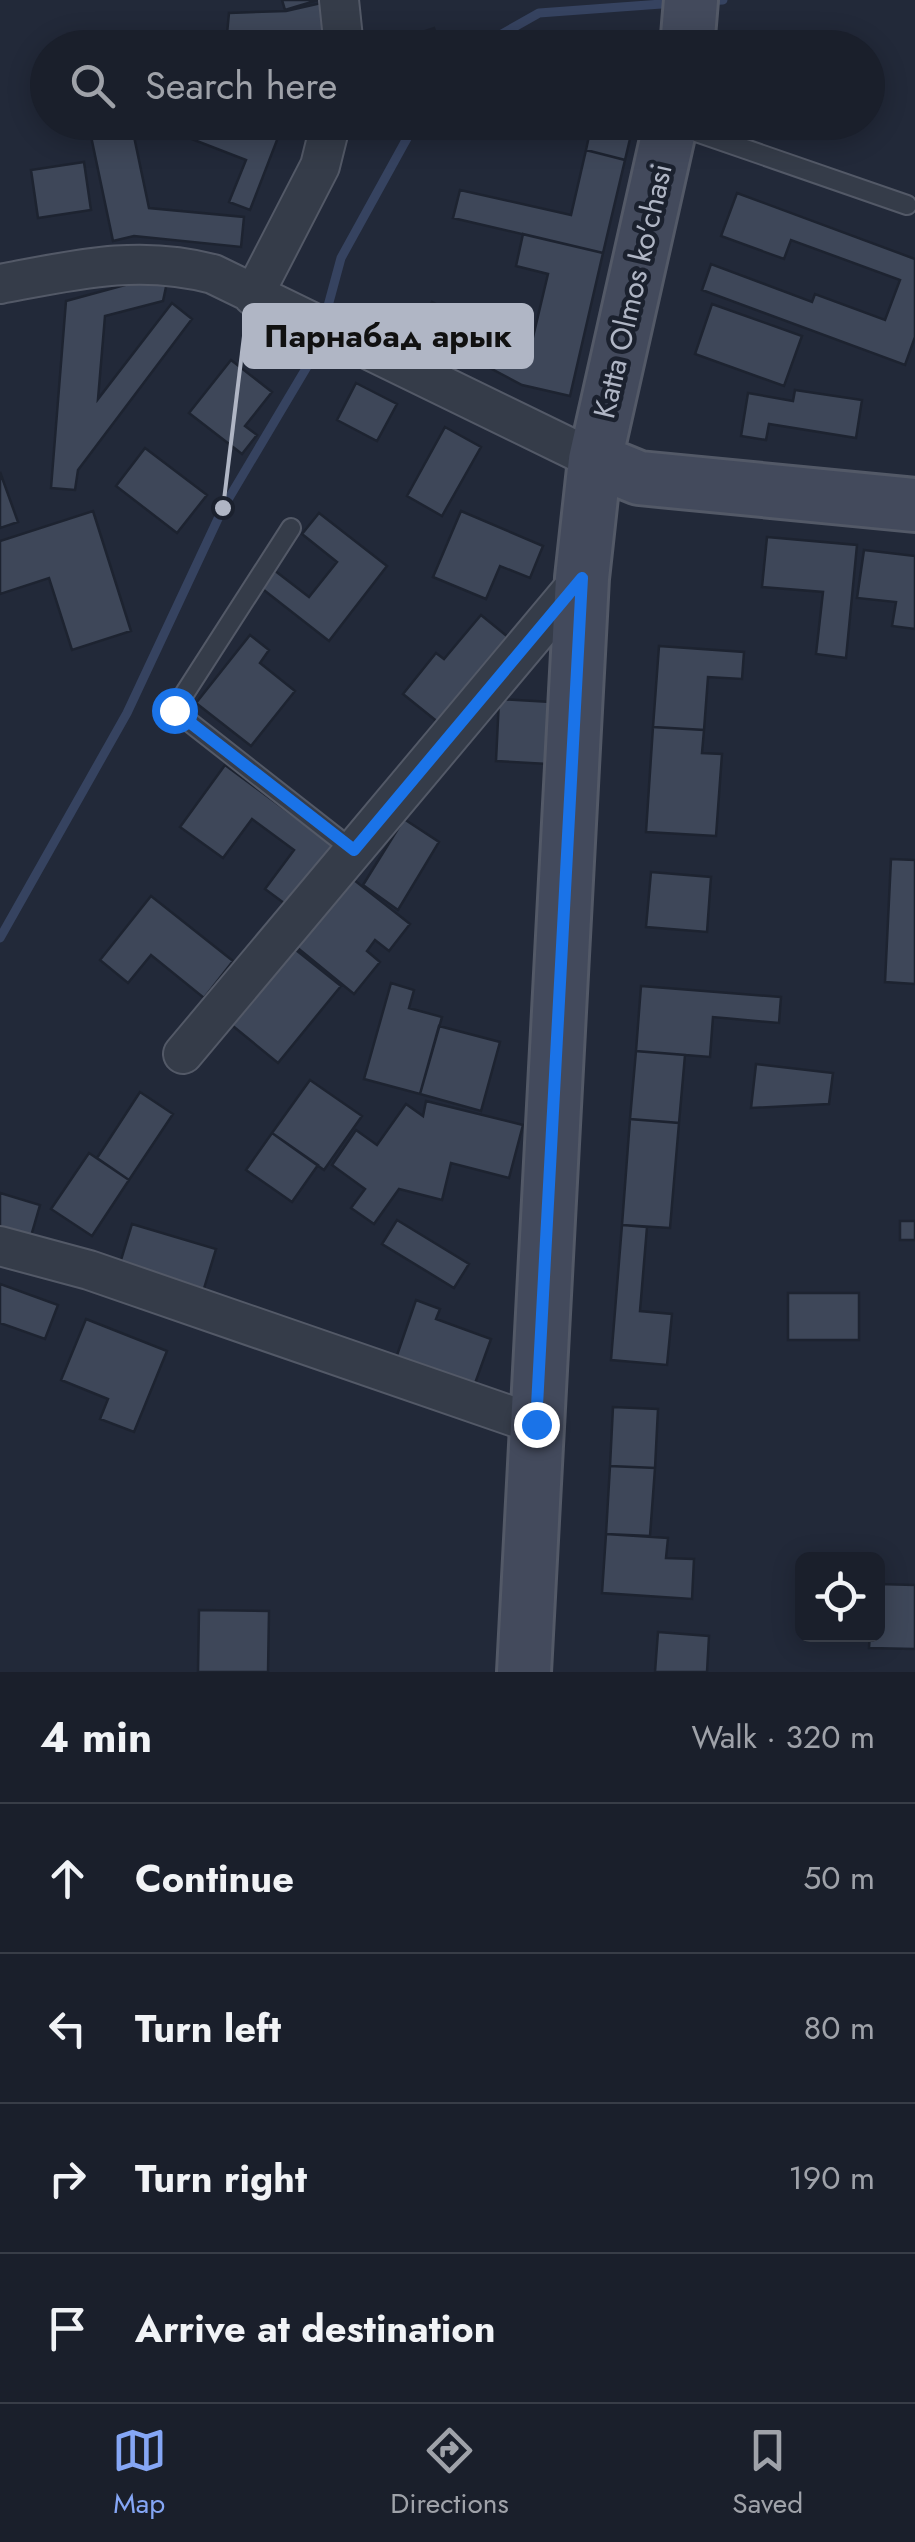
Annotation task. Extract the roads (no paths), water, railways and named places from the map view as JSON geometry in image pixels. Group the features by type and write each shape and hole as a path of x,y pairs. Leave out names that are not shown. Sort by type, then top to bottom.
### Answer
{"street":[{"path":"339,0 342,30"},
{"path":"253,296 320,166 326,140"},
{"name":"Katta Olmos ko'chasi","path":"524,1672 582,578 595,460 667,140"},
{"path":"0,284 108,263 158,262 214,274 321,329 639,478 915,505"},
{"path":"184,1054 582,578"},
{"path":"0,1246 89,1270 536,1424"}],"lane":[{"path":"720,140 907,205"},
{"path":"291,528 174,710 354,850"}],"waterway":[{"path":"705,1 723,0"},
{"path":"509,30 539,13 675,3"},
{"path":"325,317 341,258 406,140"},
{"path":"0,938 127,713 223,508 314,355 319,337"}],"place":[{"name":"Парнабад арык","path":"223,508"}]}
